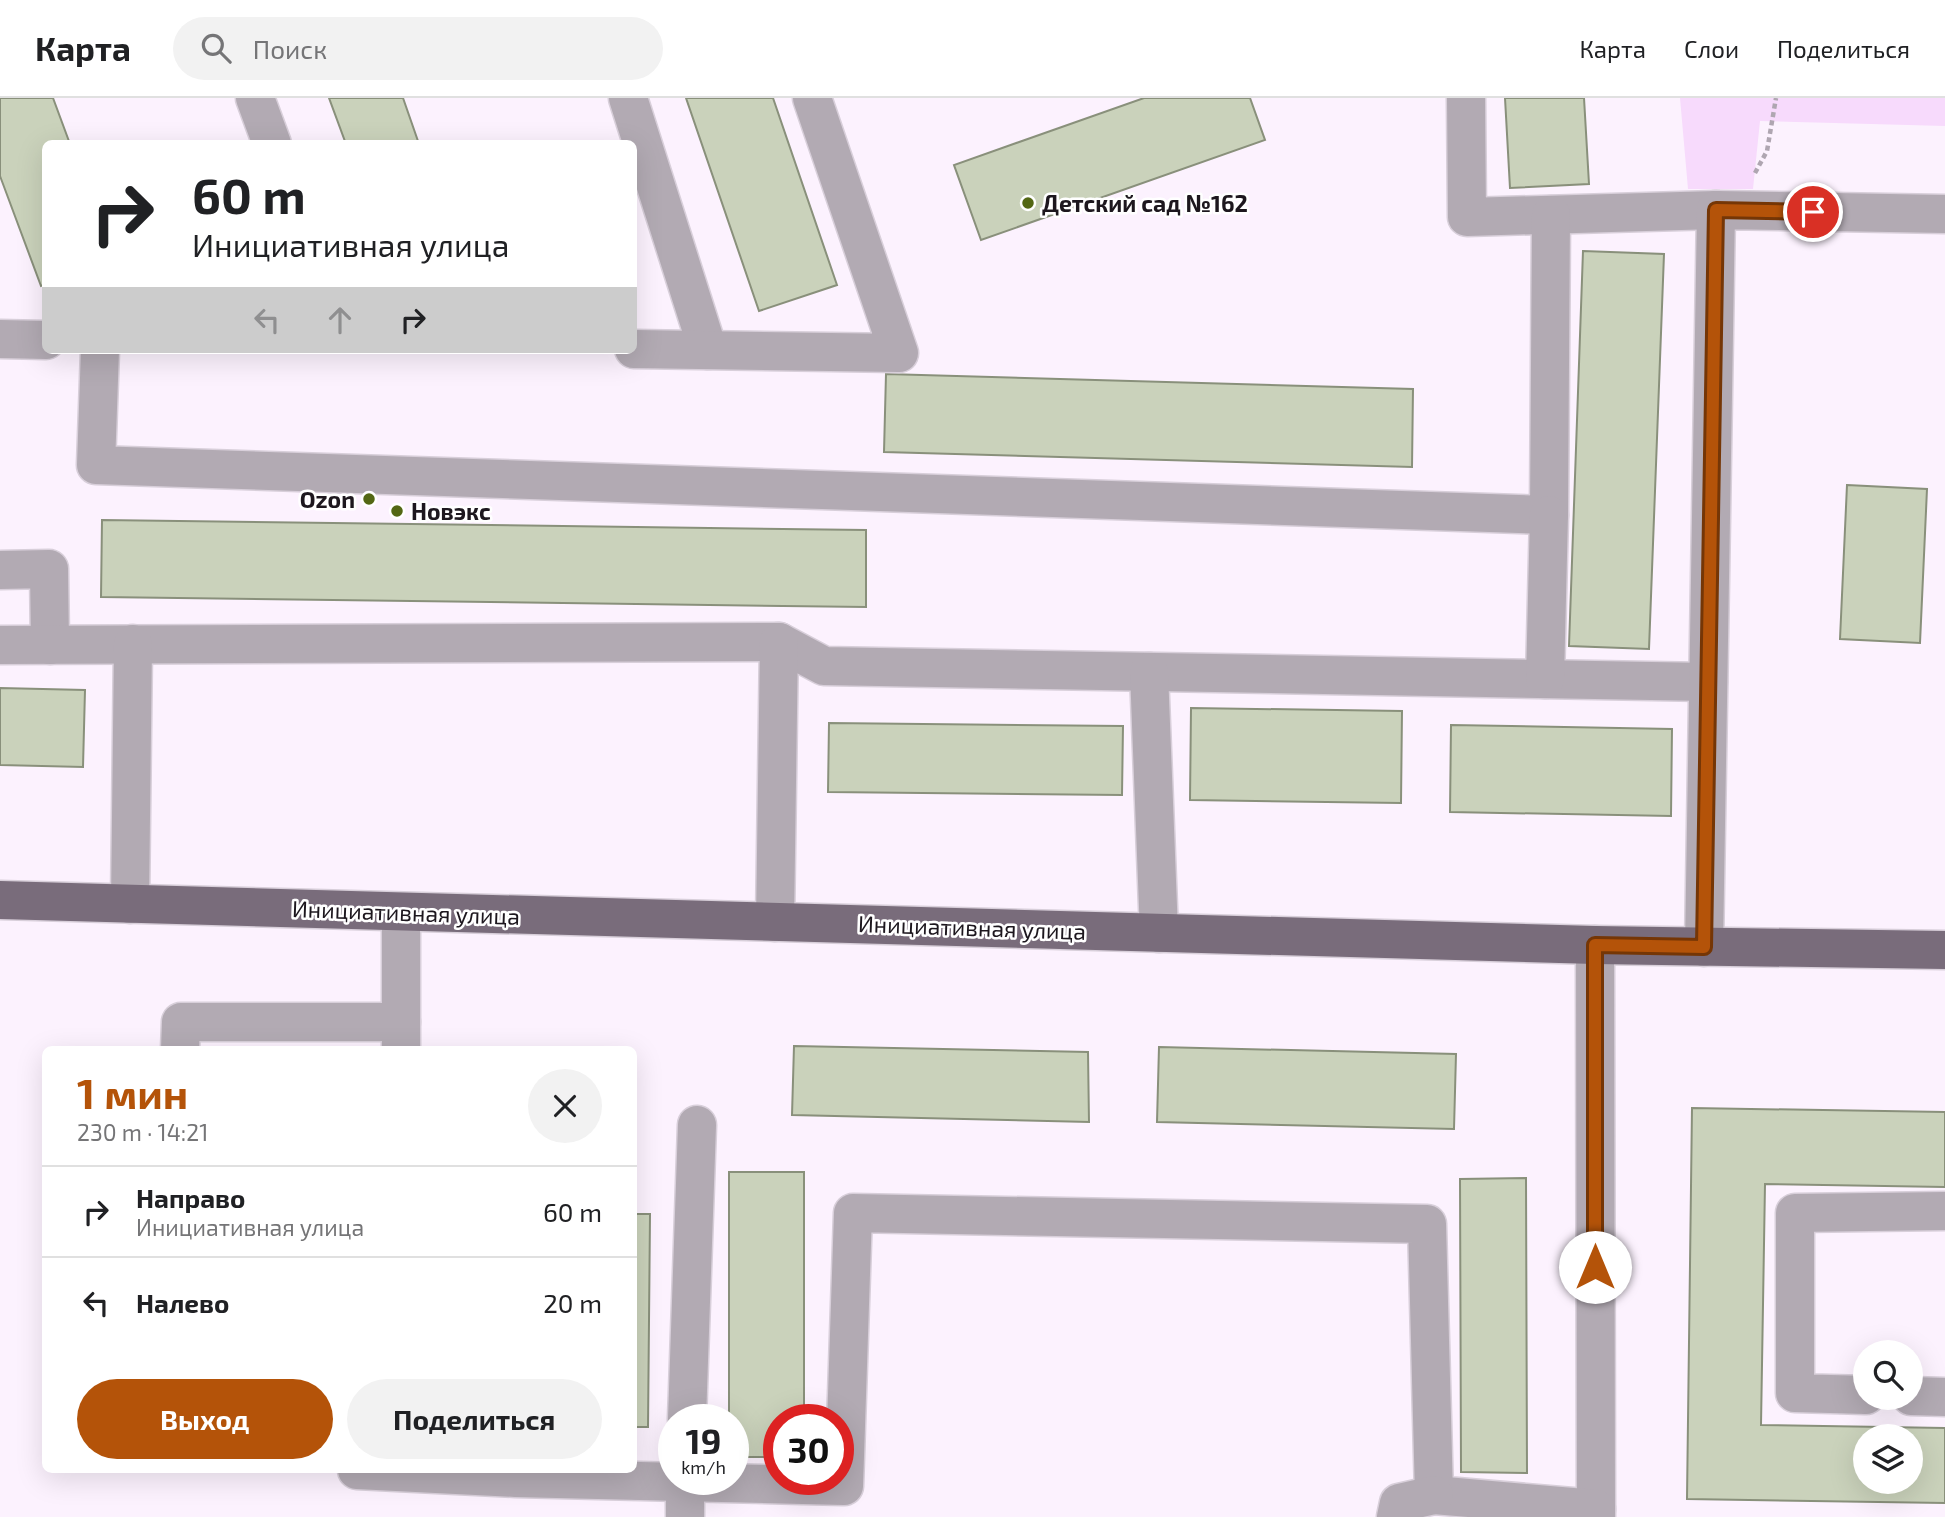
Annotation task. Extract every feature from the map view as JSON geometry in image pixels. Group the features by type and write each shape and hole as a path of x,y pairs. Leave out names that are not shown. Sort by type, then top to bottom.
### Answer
{"main road":[{"name":"Инициативная улица","path":"0,900 1595,945 1945,950"}],"street":[{"path":"255,98 271,140"},
{"path":"628,98 708,351"},
{"path":"637,349 899,354 812,98"},
{"path":"1466,98 1467,216 1725,210 1945,214"},
{"path":"1704,947 1708,682 1725,210"},
{"path":"1545,679 1551,215"},
{"path":"0,339 42,340"},
{"path":"100,354 96,465 1549,515"},
{"path":"0,570 48,569 50,645"},
{"path":"0,645 779,642 824,666 1708,682"},
{"path":"775,922 779,642"},
{"path":"130,904 133,644"},
{"path":"1149,672 1159,933"},
{"path":"180,1046 181,1022 401,1036 401,912"},
{"path":"1396,1517 1399,1503 1434,1495 1595,1513 1595,945"},
{"path":"688,1404 697,1125"},
{"path":"1853,1395 1795,1393 1795,1213 1945,1211"},
{"path":"749,1490 844,1486 853,1213 866,1213 1427,1224 1434,1495"},
{"path":"1923,1396 1945,1397"},
{"path":"417,1473 516,1478 658,1491"}],"path":[{"path":"1725,210 1767,151 1776,98"}],"shaded area":[{"path":"1680,98 1945,98 1945,126 1760,121 1753,189 1688,189"}],"building":[{"path":"0,98 53,98 69,140 42,140 41,286 0,176"},
{"path":"329,98 403,98 418,140 345,140"},
{"path":"686,98 773,98 837,285 759,311"},
{"name":"Детский сад №162","path":"1144,98 1250,98 1265,140 981,240 954,165"},
{"path":"1505,98 1584,98 1589,184 1510,188"},
{"path":"1583,251 1664,254 1649,649 1569,646"},
{"path":"886,374 1413,389 1412,467 884,452"},
{"path":"1847,485 1927,489 1920,643 1840,639"},
{"path":"102,520 866,530 866,607 101,597"},
{"path":"0,688 85,690 83,767 0,765"},
{"path":"1191,708 1402,711 1401,803 1190,800"},
{"path":"829,723 1123,726 1122,795 828,792"},
{"path":"1451,725 1672,729 1671,816 1450,812"},
{"path":"794,1046 1088,1052 1089,1122 792,1115"},
{"path":"1159,1047 1456,1054 1454,1129 1157,1122"},
{"path":"1692,1108 1945,1112 1945,1187 1765,1184 1761,1425 1853,1426 1853,1494 1923,1494 1923,1428 1945,1428 1945,1503 1687,1499"},
{"path":"729,1172 804,1172 804,1404 763,1404 763,1457 749,1457 749,1404 729,1404"},
{"path":"1526,1178 1527,1473 1461,1472 1460,1179"},
{"path":"637,1214 650,1214 648,1427 637,1427"}],"place":[{"name":"Детский сад №162","path":"1028,203"},
{"name":"Ozon","path":"369,499"},
{"name":"Новэкс","path":"397,511"}],"route":[{"path":"1595,1267 1595,945 1704,947 1716,210 1813,212"}]}
